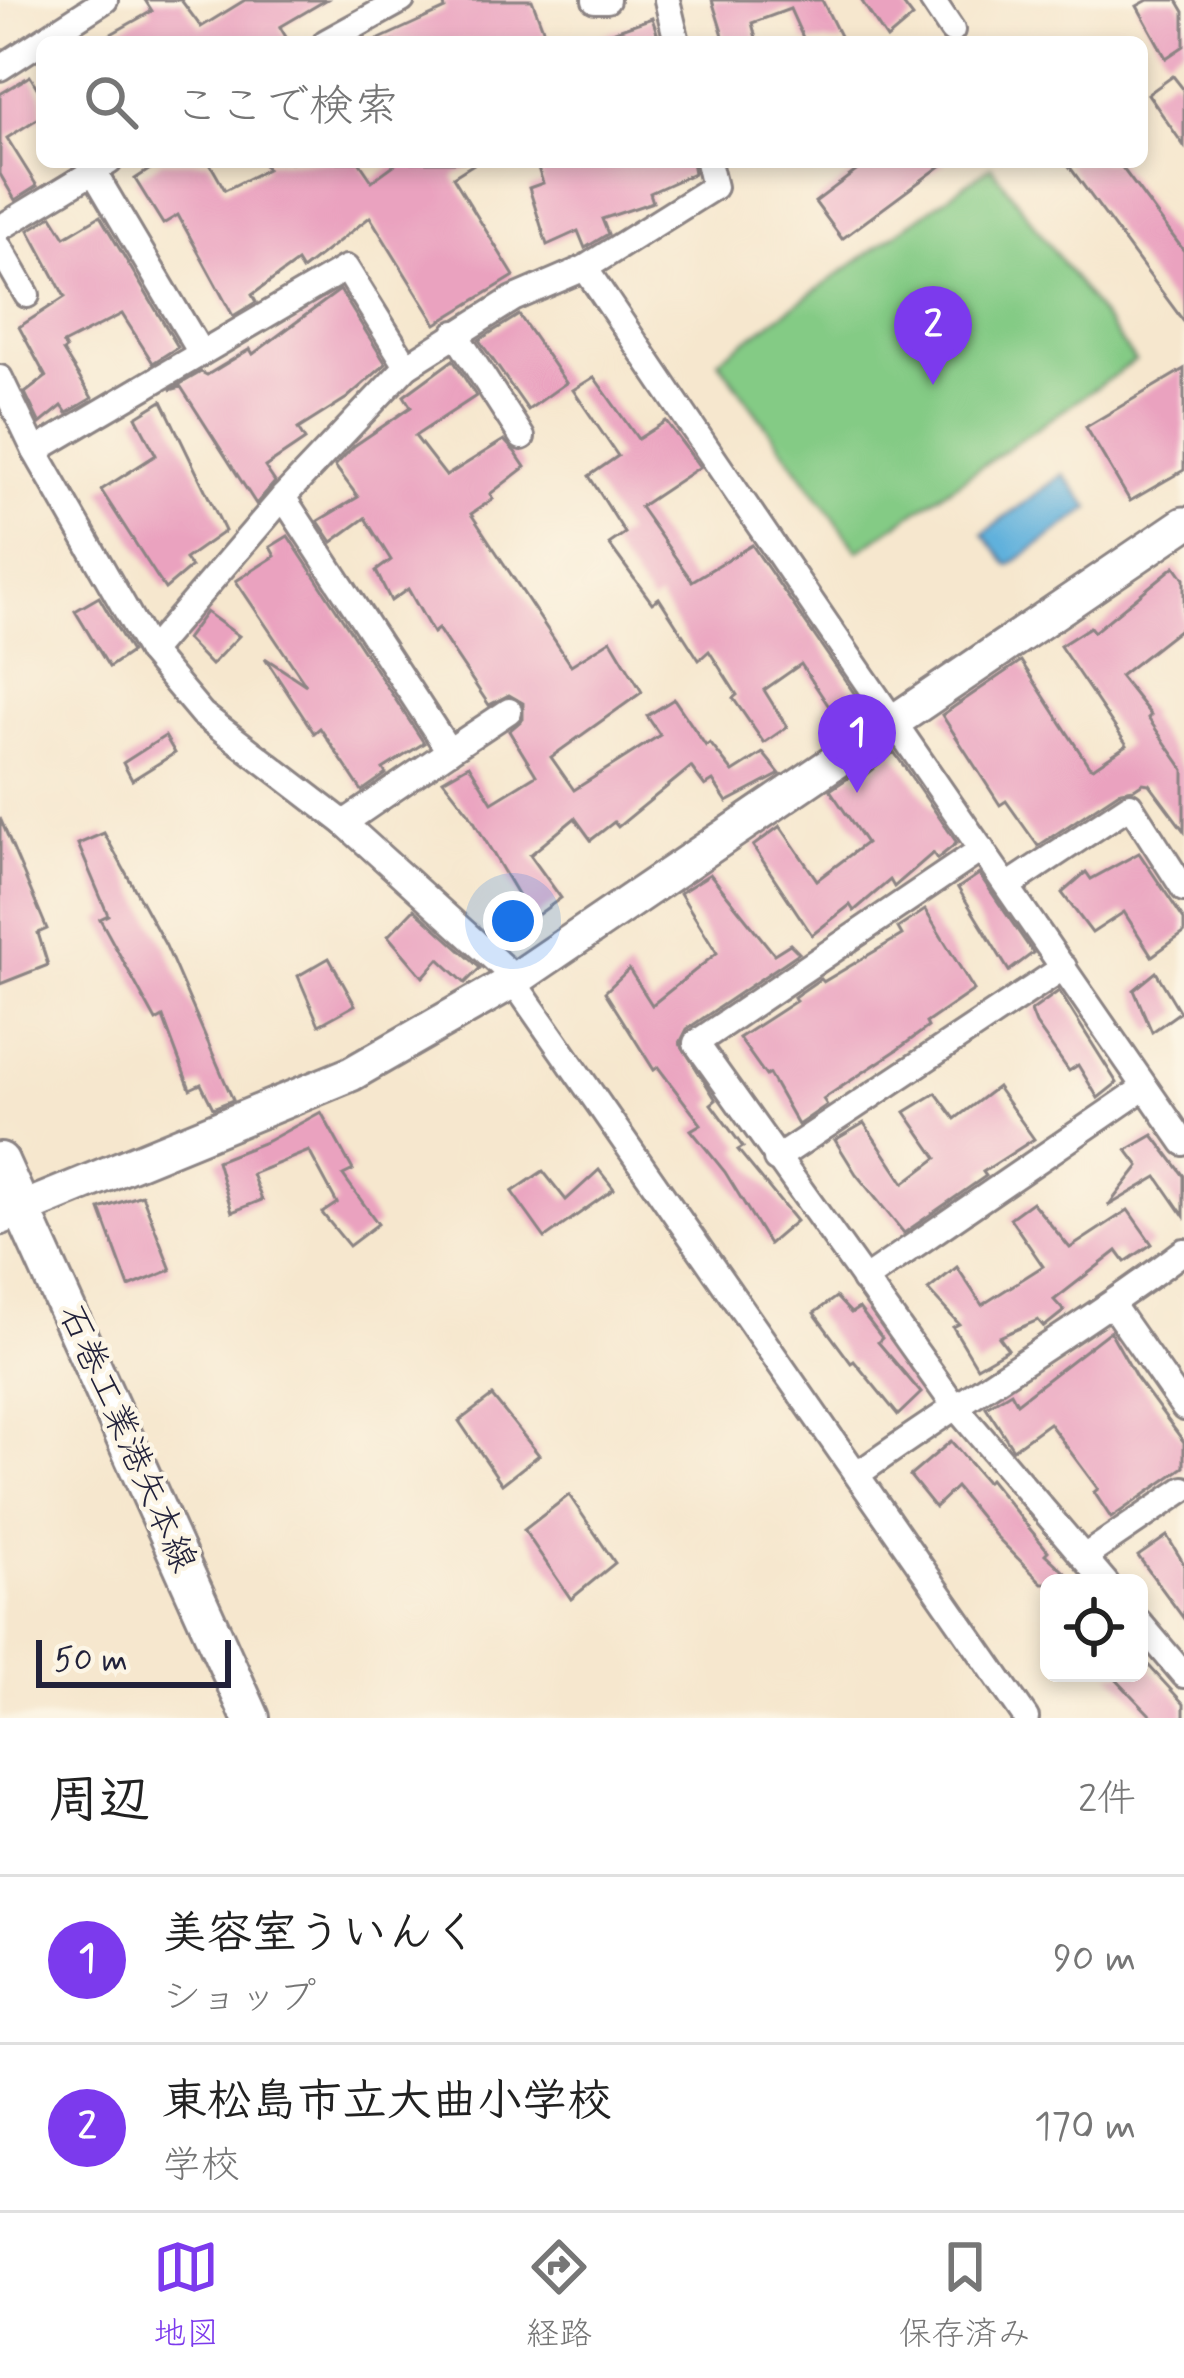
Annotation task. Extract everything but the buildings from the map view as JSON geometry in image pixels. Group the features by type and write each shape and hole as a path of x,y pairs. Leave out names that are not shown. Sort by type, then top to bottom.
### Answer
{"main road":[{"name":"石巻工業港矢本線","path":"0,1161 11,1214 251,1718"}],"street":[{"path":"49,36 105,0"},
{"path":"337,36 403,0"},
{"path":"596,0 608,0"},
{"path":"667,0 676,36"},
{"path":"932,0 952,30"},
{"path":"0,68 36,45"},
{"path":"0,228 98,168"},
{"path":"102,168 201,353"},
{"path":"150,652 283,496 407,366 513,299 585,268 714,187 709,168"},
{"path":"0,248 27,295"},
{"path":"35,452 346,268 407,366"},
{"path":"585,268 891,723 1009,885 1184,1143"},
{"path":"455,333 522,437"},
{"path":"0,378 35,452 150,652 202,714 344,824 504,968 1026,1718"},
{"path":"283,496 448,751"},
{"path":"11,1214 351,1074 513,981 1184,524"},
{"path":"344,824 509,711"},
{"path":"1009,885 1130,805 1184,889"},
{"path":"982,849 696,1043 954,1405 1098,1574"},
{"path":"776,1159 1064,967"},
{"path":"864,1280 1145,1087"},
{"path":"858,1474 954,1405 1112,1305 1184,1251"},
{"path":"1112,1305 1184,1408"},
{"path":"1084,1557 1184,1489"},
{"path":"1148,1633 1184,1675"}],"green space":[{"path":"992,168 1135,361 858,551 718,360"}],"water":[{"path":"1063,474 1090,508 1009,566 983,534"}],"place":[{"name":"東松島市立大曲小学校","path":"933,385"},
{"name":"美容室ういんく","path":"857,793"}]}
